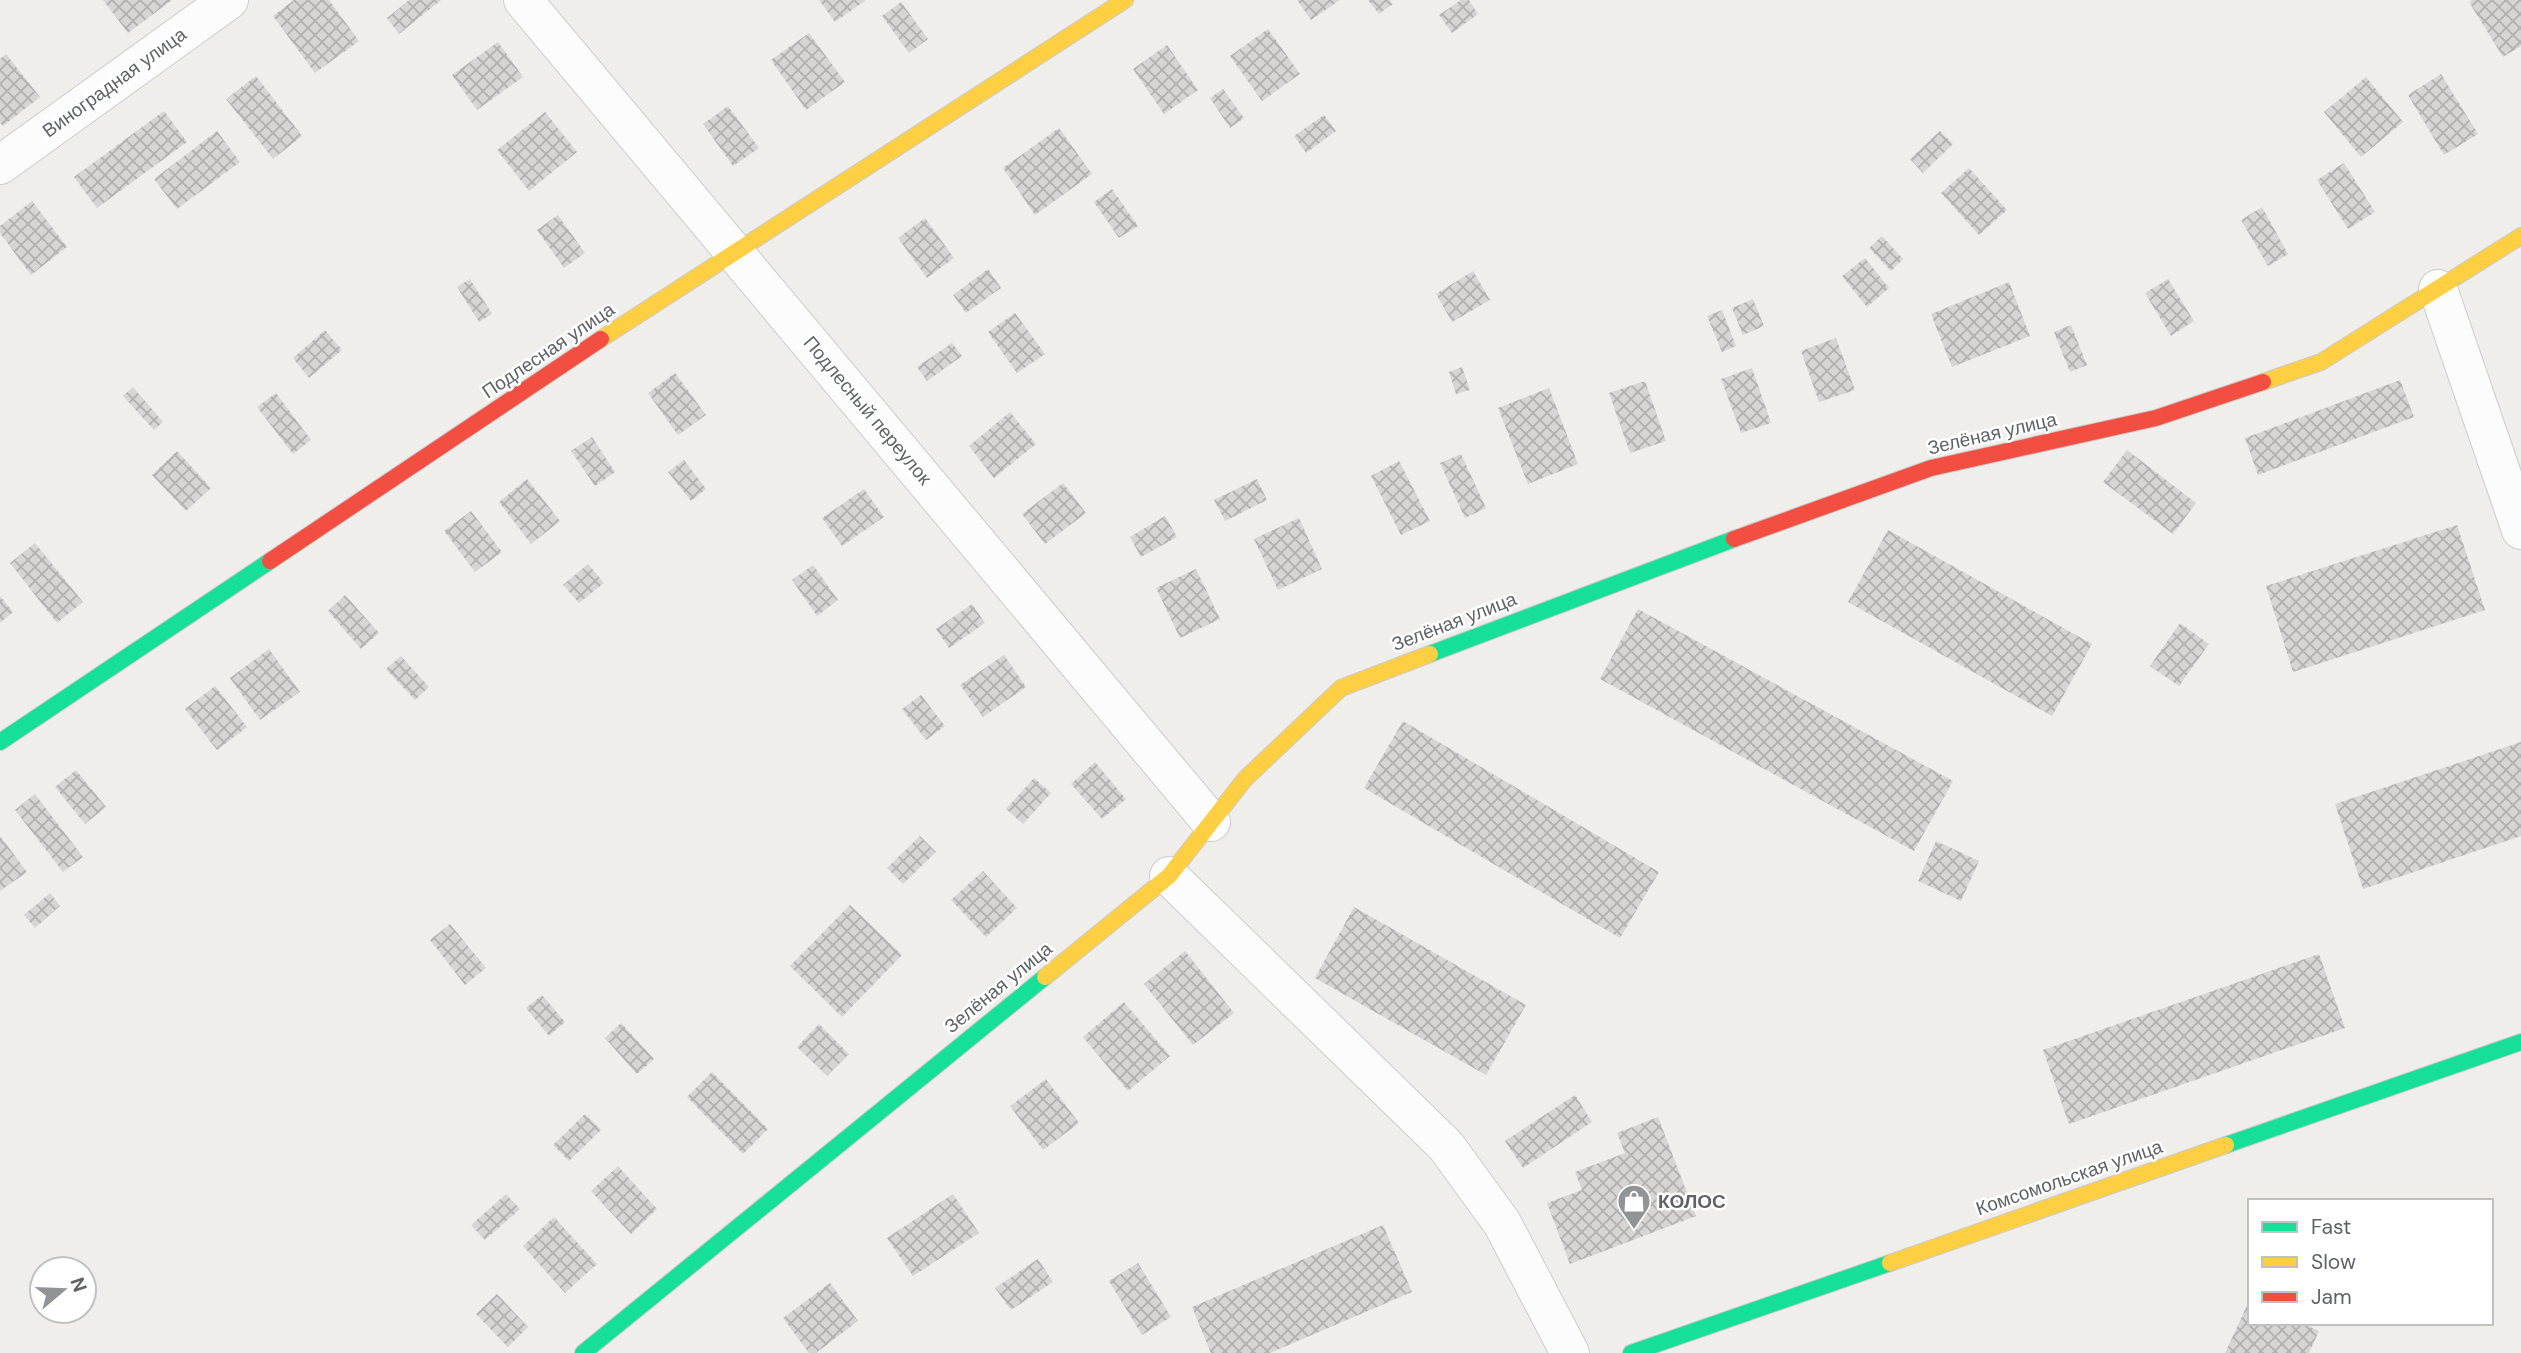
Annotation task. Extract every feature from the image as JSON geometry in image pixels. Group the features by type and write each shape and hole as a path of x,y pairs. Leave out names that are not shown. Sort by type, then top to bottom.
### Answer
{"street":[{"name":"Виноградная улица","path":"0,165 229,0"},
{"name":"Подлесный переулок","path":"523,0 735,250 1211,822"},
{"name":"Подлесная улица","path":"0,743 735,250 1125,0"},
{"name":"Зелёная улица","path":"583,1353 1169,876 1245,779 1341,688 1651,568 1931,468 2156,418 2321,362 2521,236"},
{"path":"2438,289 2521,530"},
{"path":"1169,876 1446,1146 1502,1223 1570,1353"},
{"name":"Комсомольская улица","path":"1631,1353 2521,1042"}],"building":[{"path":"103,0 172,0 128,33"},
{"path":"294,0 329,0 359,41 315,73 273,16"},
{"path":"409,0 441,0 399,34 387,18"},
{"path":"819,0 866,0 835,22"},
{"path":"1297,0 1340,0 1311,20"},
{"path":"1368,0 1390,0 1393,4 1379,14"},
{"path":"1461,0 1469,0 1478,14 1452,33 1439,15"},
{"path":"2521,0 2521,46 2503,57 2469,2"},
{"path":"901,2 928,39 909,53 882,16"},
{"path":"1268,29 1300,74 1262,101 1230,56"},
{"path":"809,33 845,82 806,110 771,60"},
{"path":"498,42 523,77 477,110 452,75"},
{"path":"1167,45 1198,90 1164,114 1133,69"},
{"path":"6,54 40,97 3,126 0,123 0,59"},
{"path":"2441,74 2478,134 2444,155 2408,95"},
{"path":"256,76 302,136 273,159 226,99"},
{"path":"2366,77 2403,122 2361,157 2324,112"},
{"path":"1223,89 1244,118 1230,128 1210,98"},
{"path":"728,106 759,148 733,166 703,124"},
{"path":"164,111 187,142 97,208 74,177"},
{"path":"545,112 577,152 529,191 497,150"},
{"path":"1324,115 1336,131 1306,153 1294,136"},
{"path":"1059,128 1092,174 1035,215 1003,168"},
{"path":"217,131 240,162 177,209 154,179"},
{"path":"1940,131 1953,144 1923,173 1910,159"},
{"path":"2344,163 2375,212 2348,229 2317,180"},
{"path":"1969,168 2007,210 1979,235 1941,193"},
{"path":"1112,189 1138,226 1119,238 1094,202"},
{"path":"32,201 67,247 31,275 0,233 0,226"},
{"path":"2262,207 2288,254 2268,266 2241,220"},
{"path":"558,215 585,253 564,268 537,230"},
{"path":"925,218 954,258 927,278 898,238"},
{"path":"1882,236 1903,259 1891,271 1869,248"},
{"path":"1865,258 1889,288 1867,307 1842,276"},
{"path":"988,269 1001,288 966,313 953,295"},
{"path":"1473,271 1490,300 1452,322 1436,294"},
{"path":"470,279 492,314 479,322 457,287"},
{"path":"2168,279 2194,321 2171,336 2145,293"},
{"path":"2009,282 2030,336 1952,367 1931,314"},
{"path":"1753,299 1764,326 1743,335 1732,308"},
{"path":"1722,310 1736,346 1722,352 1707,316"},
{"path":"1015,313 1045,354 1017,373 988,332"},
{"path":"2071,325 2087,365 2070,372 2054,332"},
{"path":"325,330 342,350 309,378 293,358"},
{"path":"1836,338 1855,390 1819,402 1801,351"},
{"path":"952,343 962,356 927,381 917,367"},
{"path":"1462,367 1470,390 1456,394 1449,372"},
{"path":"1752,368 1771,423 1741,433 1721,379"},
{"path":"675,373 706,415 678,435 648,393"},
{"path":"2400,380 2414,417 2258,475 2245,438"},
{"path":"1645,381 1666,441 1630,453 1609,393"},
{"path":"133,387 163,422 154,430 123,396"},
{"path":"1549,388 1578,464 1528,484 1498,408"},
{"path":"276,393 311,440 293,454 257,407"},
{"path":"1010,412 1036,444 994,478 969,446"},
{"path":"592,437 615,472 595,486 571,451"},
{"path":"2127,450 2196,503 2173,534 2103,482"},
{"path":"177,451 211,488 186,511 152,475"},
{"path":"1461,454 1486,508 1465,518 1440,463"},
{"path":"684,460 706,489 691,501 668,472"},
{"path":"1399,461 1430,521 1401,535 1371,476"},
{"path":"527,479 560,521 531,544 499,502"},
{"path":"1257,479 1267,500 1225,521 1214,500"},
{"path":"1063,483 1086,513 1045,544 1022,514"},
{"path":"864,489 884,517 842,546 822,518"},
{"path":"471,511 502,552 475,572 444,531"},
{"path":"1165,516 1177,537 1141,557 1130,537"},
{"path":"1299,518 1322,569 1278,590 1254,539"},
{"path":"2457,525 2485,610 2293,672 2266,586"},
{"path":"1888,530 2092,644 2052,716 1848,602"},
{"path":"35,543 83,602 57,623 10,563"},
{"path":"588,564 604,583 579,603 563,585"},
{"path":"813,565 838,600 817,616 792,580"},
{"path":"1196,569 1220,619 1180,638 1156,588"},
{"path":"345,595 379,633 361,649 328,611"},
{"path":"0,596 13,612 0,623"},
{"path":"972,604 985,623 949,648 936,629"},
{"path":"1638,609 1953,781 1914,851 1600,679"},
{"path":"2180,623 2209,644 2179,686 2150,666"},
{"path":"269,649 300,692 260,720 230,678"},
{"path":"1004,655 1026,687 983,717 960,685"},
{"path":"401,656 429,687 415,700 386,669"},
{"path":"215,686 247,727 217,750 185,709"},
{"path":"921,695 945,726 926,740 902,709"},
{"path":"1403,721 1659,872 1620,938 1364,788"},
{"path":"2521,742 2521,836 2363,889 2335,804"},
{"path":"1095,762 1126,799 1102,819 1071,784"},
{"path":"76,770 106,807 85,824 55,787"},
{"path":"1034,778 1051,793 1023,824 1006,809"},
{"path":"35,794 83,857 63,872 15,810"},
{"path":"0,836 27,872 0,891"},
{"path":"920,836 936,852 903,884 887,868"},
{"path":"1936,841 1979,861 1961,901 1918,881"},
{"path":"983,871 1017,908 986,937 951,900"},
{"path":"50,893 60,906 35,928 24,915"},
{"path":"850,905 902,955 842,1017 790,966"},
{"path":"1354,907 1526,1005 1486,1075 1315,978"},
{"path":"450,924 486,968 465,985 430,940"},
{"path":"1185,951 1234,1013 1193,1045 1144,984"},
{"path":"2319,954 2345,1028 2069,1124 2043,1050"},
{"path":"542,995 565,1022 549,1036 526,1008"},
{"path":"1124,1002 1170,1056 1128,1091 1083,1037"},
{"path":"621,1023 654,1059 637,1074 605,1038"},
{"path":"819,1024 849,1054 827,1076 797,1047"},
{"path":"712,1072 768,1129 743,1154 687,1097"},
{"path":"1046,1079 1079,1123 1043,1150 1010,1106"},
{"path":"1575,1095 1592,1122 1523,1168 1505,1141"},
{"path":"585,1114 601,1130 569,1161 553,1145"},
{"path":"1658,1117 1696,1216 1570,1264 1547,1203 1582,1190 1575,1172 1625,1153 1617,1133"},
{"path":"618,1166 657,1209 631,1234 591,1191"},
{"path":"506,1194 520,1209 485,1240 471,1225"},
{"path":"953,1194 979,1233 913,1276 887,1238"},
{"path":"554,1217 597,1264 565,1293 523,1246"},
{"path":"1383,1225 1412,1292 1270,1353 1211,1353 1192,1307"},
{"path":"1038,1259 1053,1282 1011,1310 995,1288"},
{"path":"1138,1263 1171,1317 1142,1335 1109,1281"},
{"path":"830,1283 858,1321 816,1353 809,1353 783,1318"},
{"path":"497,1294 528,1327 508,1347 476,1314"},
{"path":"2248,1303 2248,1325 2306,1325 2319,1331 2309,1353 2225,1353"}],"traffic: fast":[{"path":"1430,654 1734,539"},
{"path":"0,742 270,561"},
{"path":"583,1353 1045,977"},
{"path":"2226,1145 2521,1042"},
{"path":"1631,1353 1890,1263"}],"traffic: slow":[{"path":"601,339 1125,0"},
{"path":"2263,382 2321,362 2521,236"},
{"path":"1045,977 1169,876 1245,779 1341,688 1430,654"},
{"path":"1890,1263 2226,1145"}],"traffic: jam":[{"path":"270,561 601,339"},
{"path":"1734,539 1931,468 2156,418 2263,382"}],"place":[{"name":"КОЛОС","path":"1634,1231"}]}
